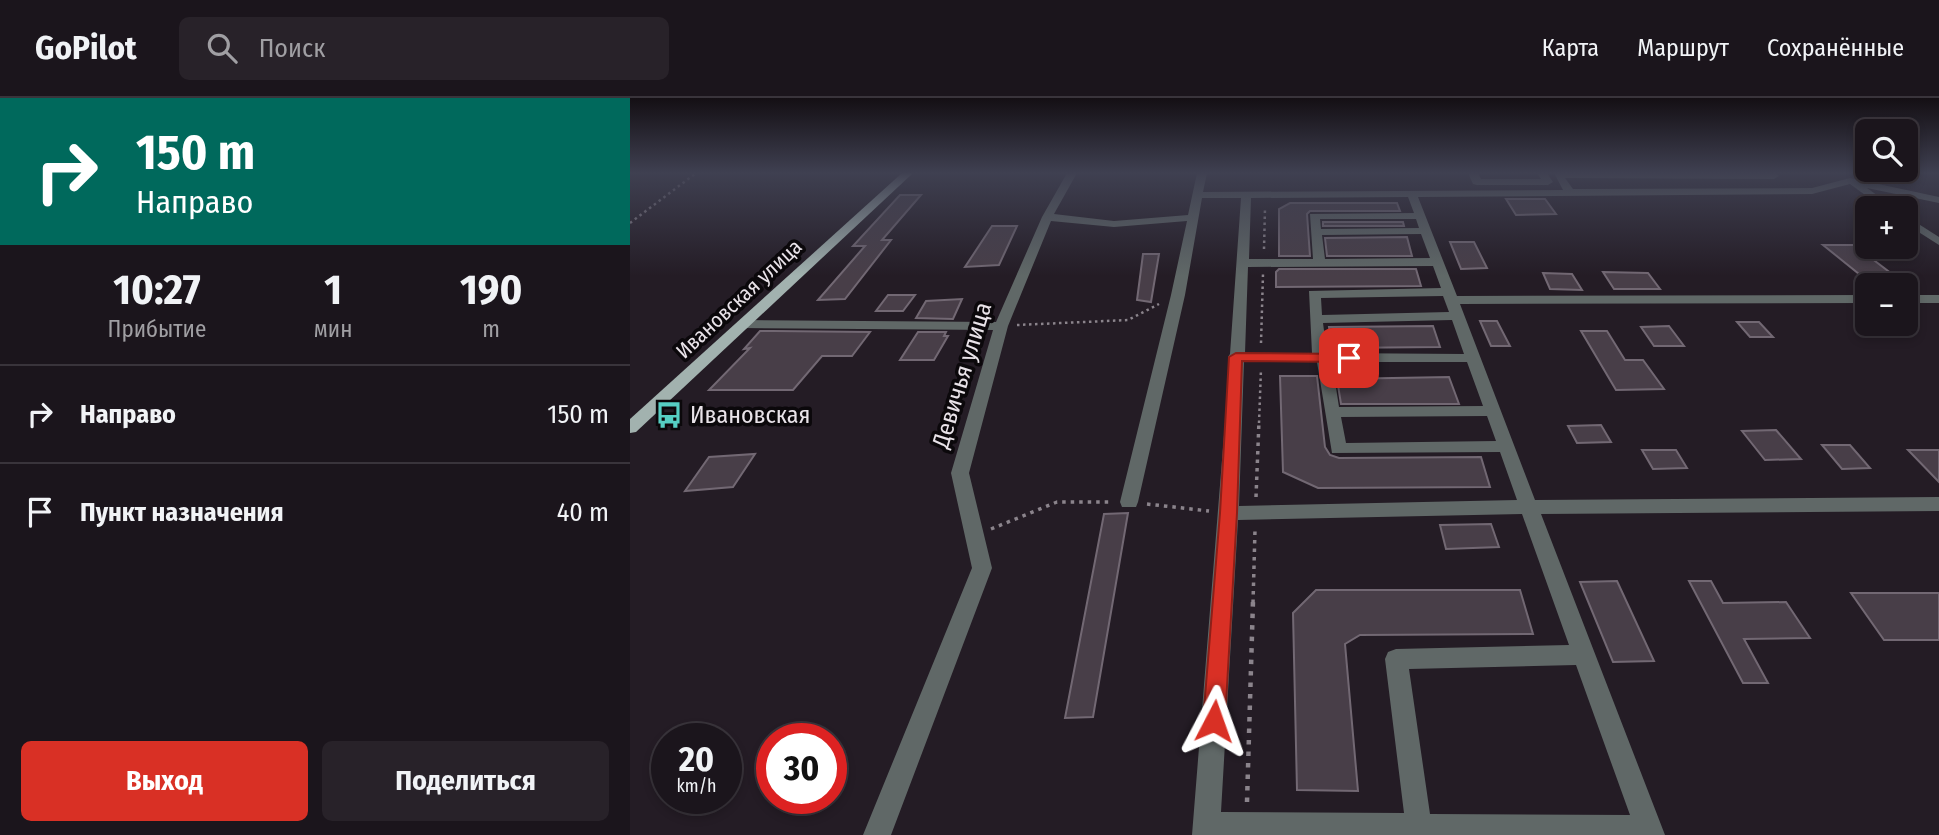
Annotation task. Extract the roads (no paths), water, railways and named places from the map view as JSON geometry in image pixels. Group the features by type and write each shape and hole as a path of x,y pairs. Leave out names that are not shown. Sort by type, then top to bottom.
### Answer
{"main road":[{"name":"Ивановская улица","path":"630,428 870,207"}],"street":[{"name":"Девичья улица","path":"877,835 982,568 960,473 1001,326 1052,207"},
{"path":"1129,502 1178,295 1194,207"},
{"path":"1245,207 1229,513 1206,830 1419,827 1650,832 1417,207"},
{"path":"1047,217 1114,224 1192,218"},
{"path":"1319,262 1315,232 1422,223"},
{"path":"1918,227 1939,242"},
{"path":"1241,263 1437,262"},
{"path":"1505,446 1338,449 1314,294 1452,303 1855,299"},
{"path":"1918,299 1939,299"},
{"path":"1316,319 1452,303"},
{"path":"743,324 1001,326"},
{"path":"1236,357 1473,358"},
{"path":"1333,412 1492,411"},
{"path":"1229,513 1527,507 1939,504"},
{"path":"1419,827 1396,659 1583,654"}],"place":[{"name":"Ивановская","path":"669,415"}]}
